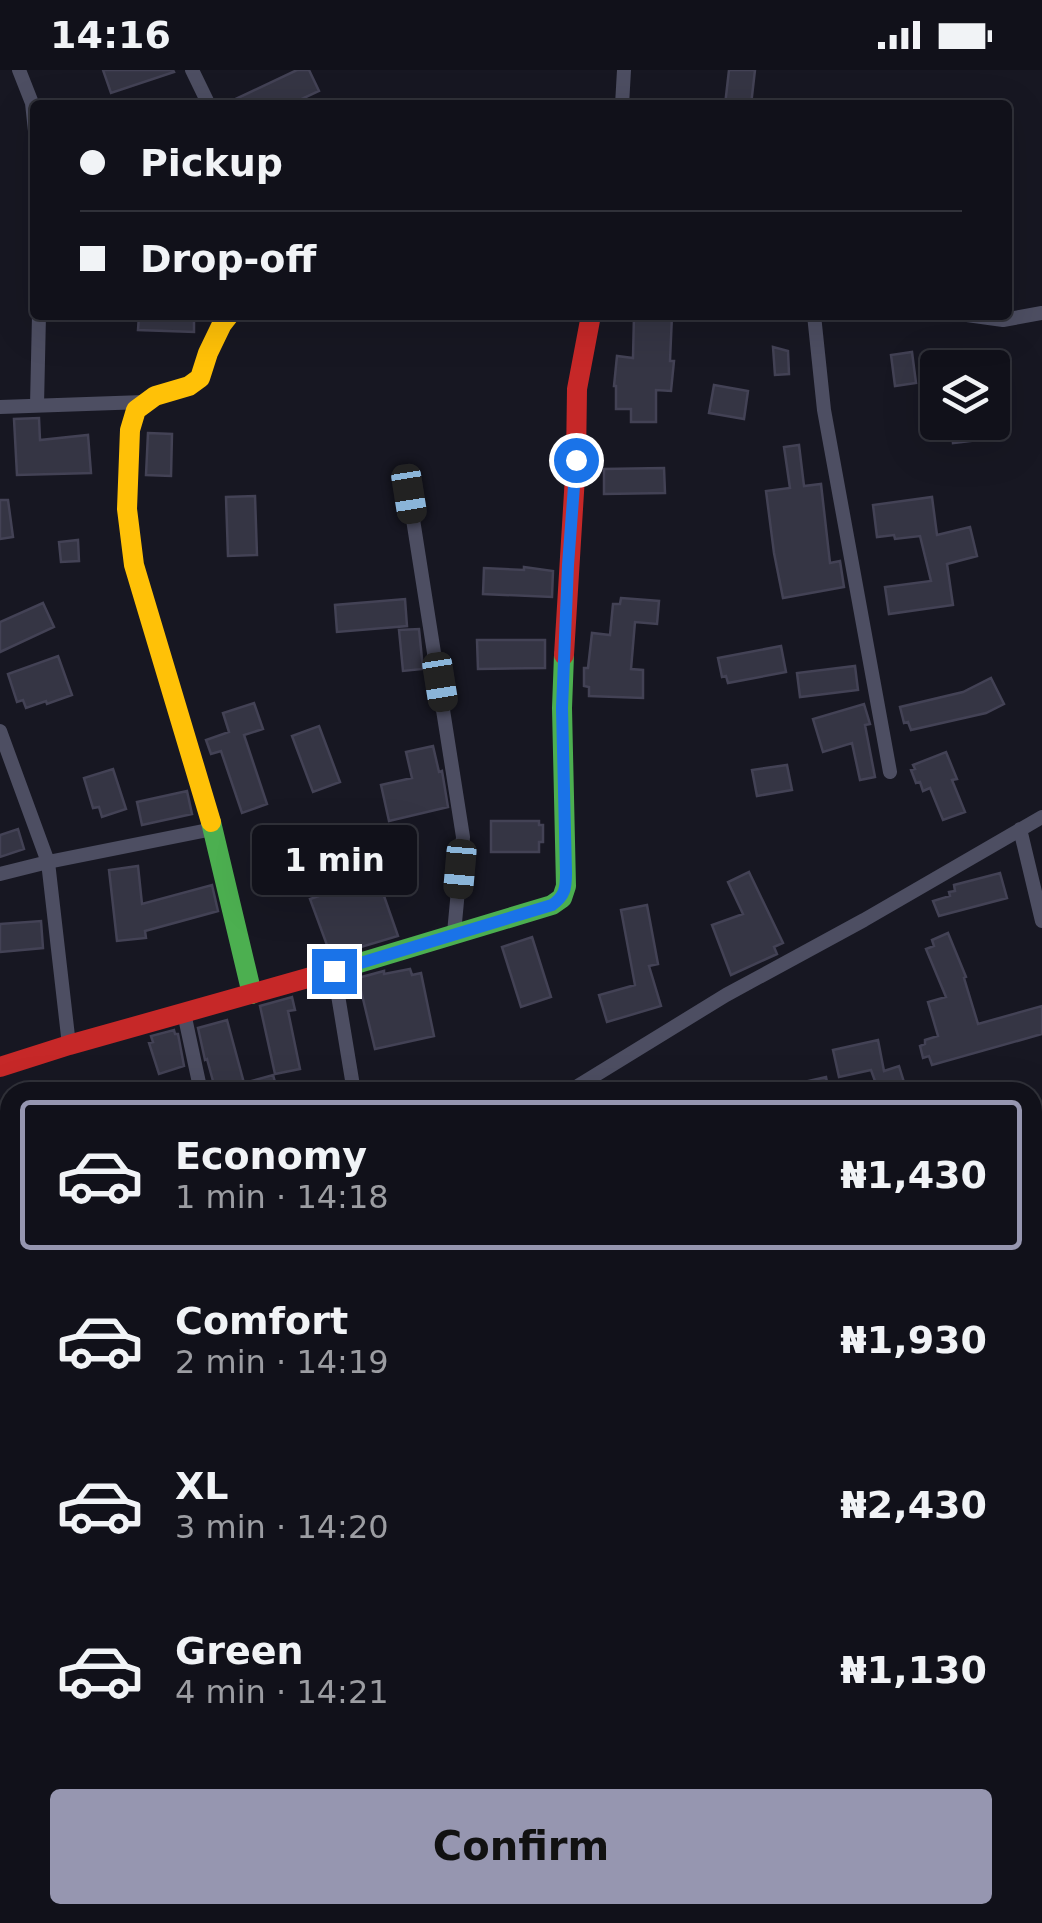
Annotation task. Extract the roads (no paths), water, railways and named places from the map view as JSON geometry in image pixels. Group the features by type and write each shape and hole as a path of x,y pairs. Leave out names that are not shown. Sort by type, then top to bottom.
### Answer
{"street":[{"path":"19,70 31,100"},
{"path":"192,70 207,100"},
{"path":"622,100 624,70"},
{"path":"1012,318 1042,313"},
{"path":"37,405 39,320"},
{"path":"225,320 200,378 189,386 156,396 136,410 130,430 127,509 134,564 213,829 252,994"},
{"path":"0,1067 334,971 552,905 562,898 566,886 562,708 565,637 578,389 590,320"},
{"path":"815,320 824,410 890,772"},
{"path":"0,406 145,402"},
{"path":"409,494 464,837 454,933"},
{"path":"0,731 48,862 69,1045"},
{"path":"584,1082 726,996 1042,816"},
{"path":"0,874 213,829"},
{"path":"1020,830 1042,921"},
{"path":"334,971 352,1082"},
{"path":"184,1013 200,1082"}]}
